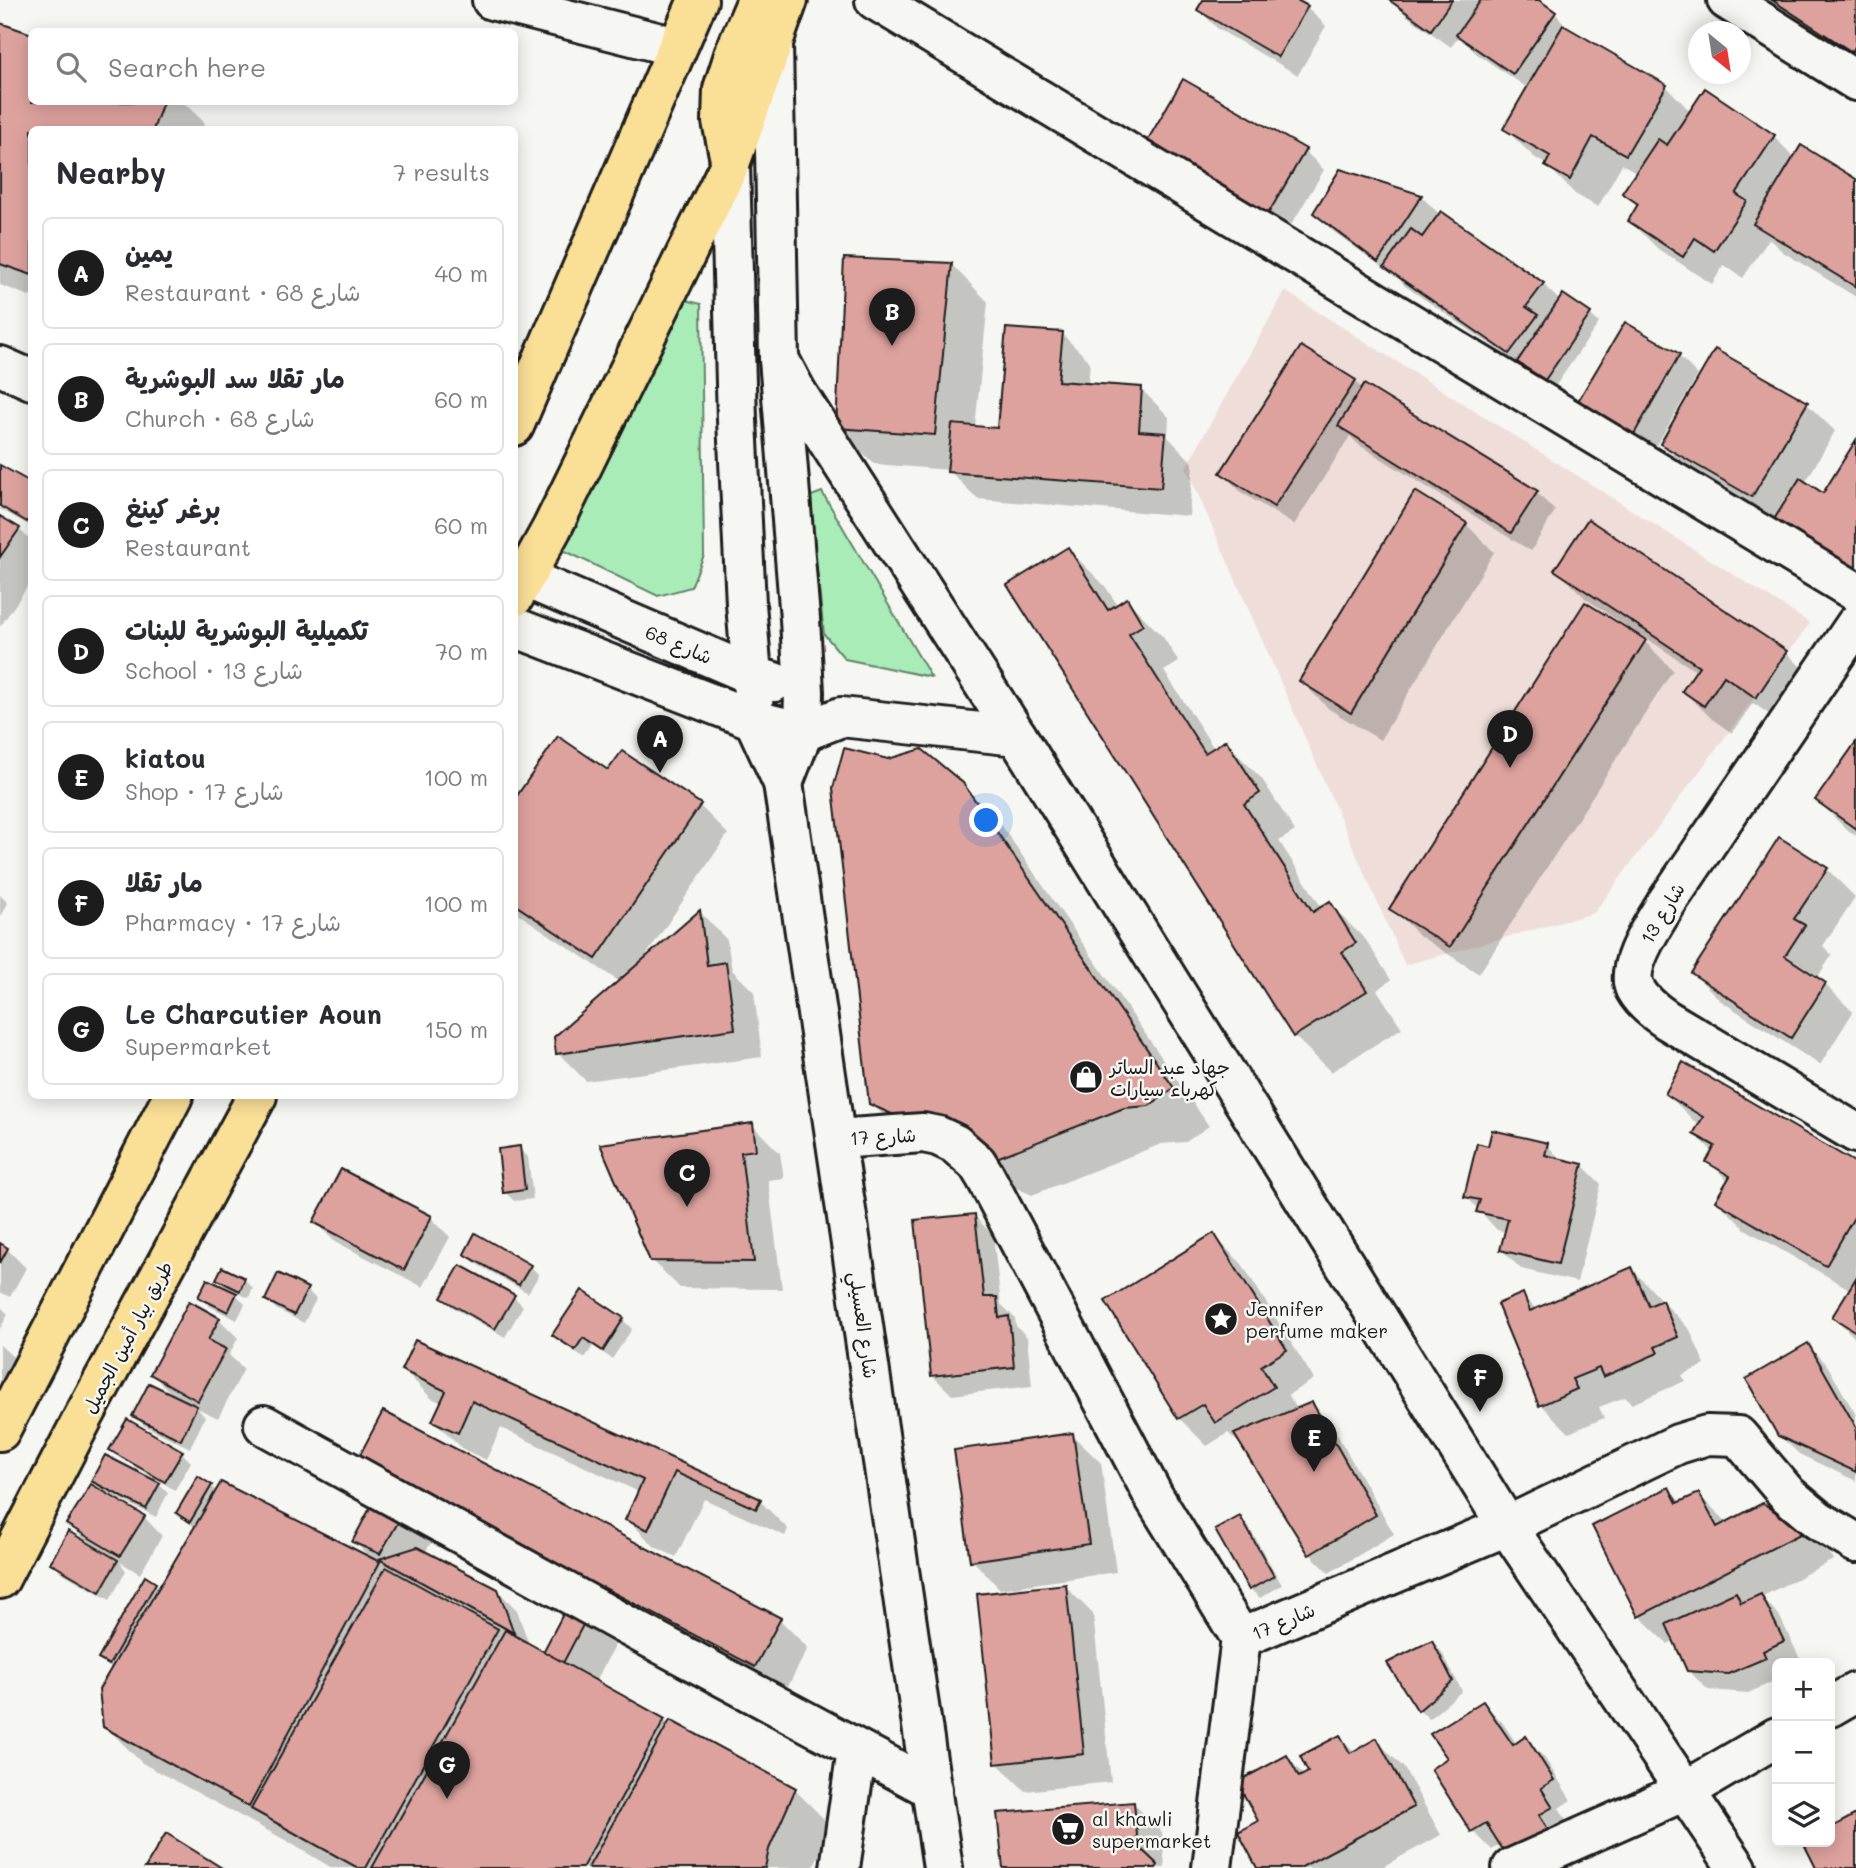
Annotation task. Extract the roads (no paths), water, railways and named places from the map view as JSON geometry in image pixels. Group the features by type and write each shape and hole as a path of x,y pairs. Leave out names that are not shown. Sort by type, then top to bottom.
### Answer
{"main road":[{"path":"518,413 698,0"},
{"path":"730,164 723,121 723,89 757,0"},
{"path":"518,582 552,528 730,164 788,0"},
{"path":"4,1414 171,1099"},
{"name":"طريق بيار أمين الجميل","path":"0,1579 255,1099"}],"street":[{"path":"492,0 677,47"},
{"path":"875,0 1856,592"},
{"path":"1727,0 1856,81"},
{"name":"شارع العسيلي","path":"773,43 779,359 804,692 803,732 783,783"},
{"name":"شارع العسيلي","path":"730,164 737,419 754,720 783,783 943,1868"},
{"path":"779,359 797,393 1017,736 1507,1526 1737,1868"},
{"path":"0,366 28,378"},
{"name":"شارع 68","path":"518,582 752,675 804,692 841,717"},
{"name":"شارع 13","path":"1856,624 1667,902 1641,946 1634,969 1634,984 1652,1010 1856,1133"},
{"path":"518,629 754,720 803,732"},
{"name":"شارع 68","path":"803,732 841,717 1017,736"},
{"name":"شارع 17","path":"836,1139 930,1134 955,1144 977,1163 1154,1497 1241,1638 1507,1526 1678,1444 1707,1435 1738,1436 1788,1495 1818,1520 1856,1543"},
{"path":"264,1425 624,1624 932,1789"},
{"path":"1212,1868 1241,1638"},
{"path":"1835,1704 1856,1692"},
{"path":"1512,1868 1685,1791 1772,1740"},
{"path":"840,1868 857,1749"}],"place":[{"name":"مار تقلا سد البوشرية","path":"892,346"},
{"name":"تكميلية البوشرية للبنات","path":"1510,768"},
{"name":"يمين","path":"660,773"},
{"name":"جهاد عبد الساتر كهرباء سيارات","path":"1086,1077"},
{"name":"برغر كينغ","path":"687,1207"},
{"name":"Jennifer perfume maker","path":"1221,1319"},
{"name":"مار تقلا","path":"1480,1412"},
{"name":"kiatou","path":"1314,1472"},
{"name":"Le Charcutier Aoun","path":"447,1799"},
{"name":"al khawli supermarket","path":"1068,1829"}]}
